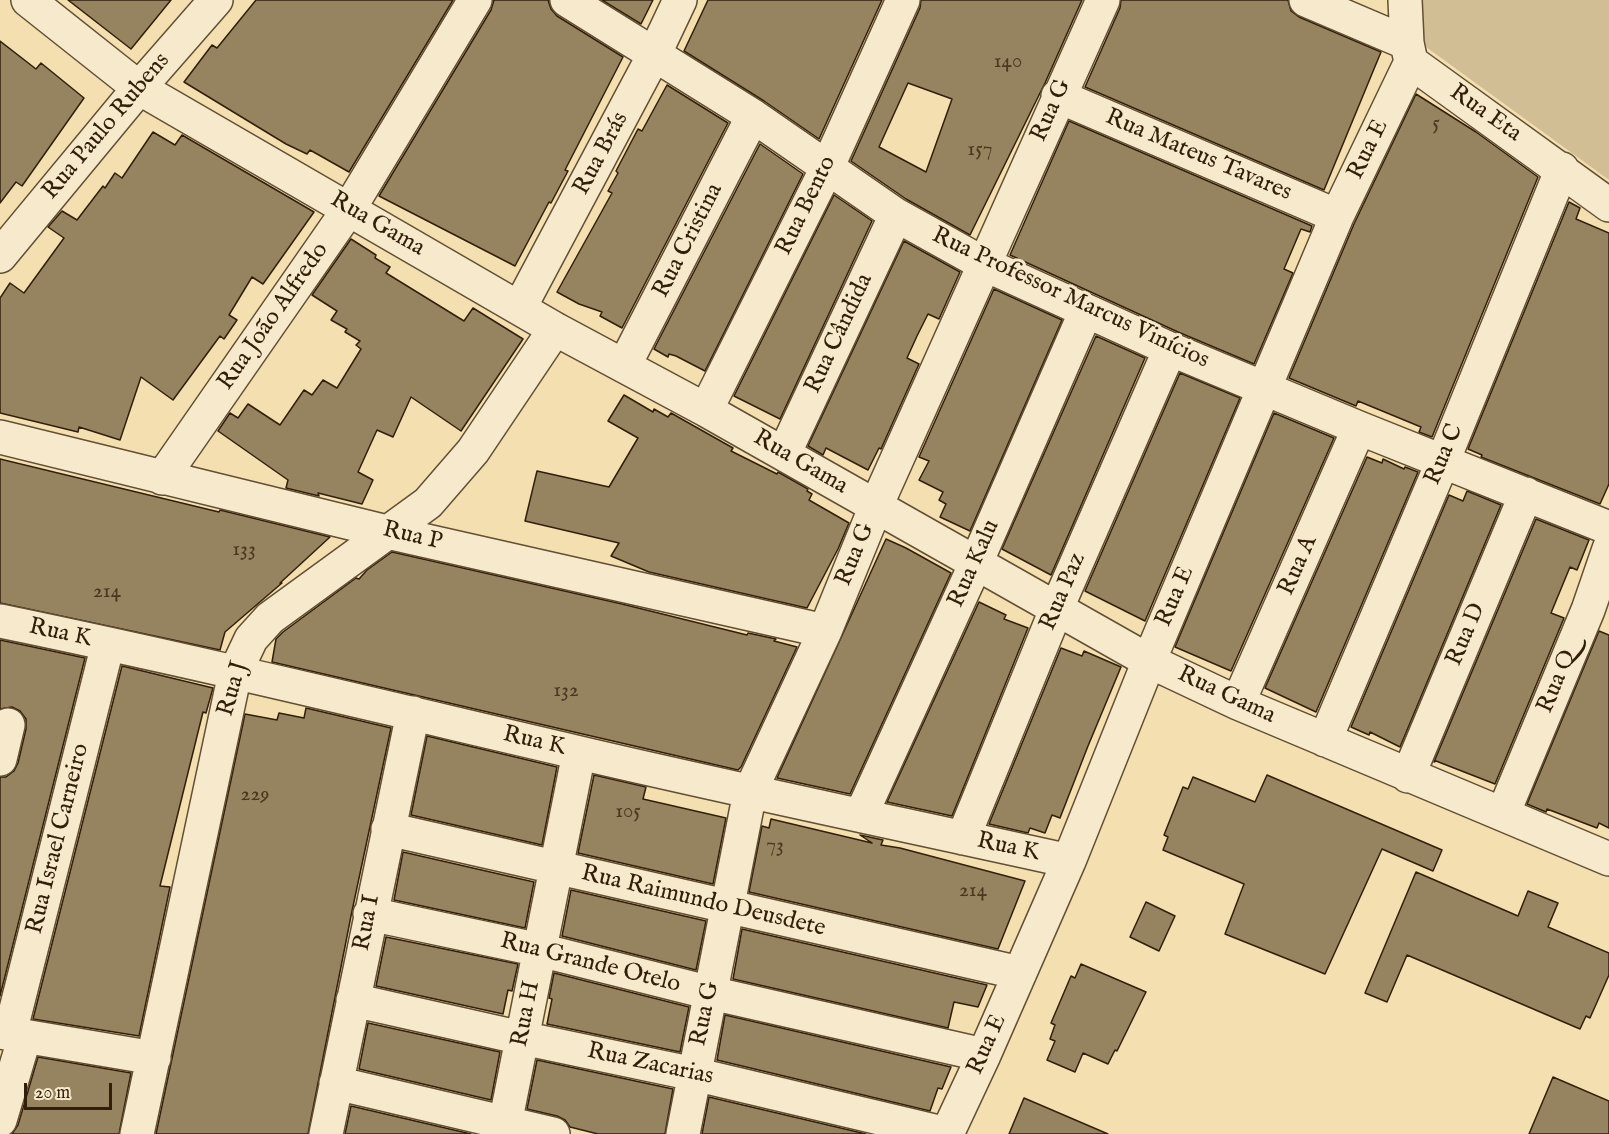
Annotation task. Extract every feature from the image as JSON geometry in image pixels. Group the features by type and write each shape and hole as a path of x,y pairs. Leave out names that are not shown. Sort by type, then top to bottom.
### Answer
{"street":[{"name":"Rua Gama","path":"28,0 139,88 555,329 706,410 1149,661 1239,703 1408,776 1609,859"},
{"name":"Rua Paulo Rubens","path":"0,256 139,88 216,0"},
{"name":"Rua João Alfredo","path":"162,478 349,209 475,0"},
{"name":"Rua Professor Marcus Vinícios","path":"567,0 753,116 896,215 984,264 1170,349 1609,528"},
{"name":"Rua Brás","path":"520,307 654,56 680,0"},
{"name":"Rua Bento","path":"706,410 827,168 903,0"},
{"name":"Rua G","path":"683,1134 750,792 825,632 876,506 1103,0"},
{"name":"Rua Eta","path":"1306,0 1409,53 1609,205"},
{"path":"1405,0 1409,53"},
{"name":"Rua E","path":"947,1134 1069,861 1149,661 1337,216 1409,53"},
{"name":"Rua Mateus Tavares","path":"1058,96 1337,216"},
{"name":"Rua Cristina","path":"624,366 753,116"},
{"name":"Rua C","path":"1325,740 1443,461 1562,169"},
{"name":"Rua Cândida","path":"784,454 896,215"},
{"name":"Rua Kalu","path":"861,815 976,563 1086,311"},
{"name":"Rua J","path":"137,1134 234,673 251,639 270,618 428,503 473,451 555,329"},
{"name":"Rua Paz","path":"963,838 1056,609 1170,349"},
{"name":"Rua A","path":"1239,703 1359,428"},
{"name":"Rua P","path":"0,438 387,532 825,632"},
{"name":"Rua D","path":"1408,776 1526,494"},
{"name":"Rua Q","path":"1503,814 1599,614 1609,549"},
{"name":"Rua K","path":"0,621 413,713 750,792 1069,861"},
{"name":"Rua Israel Carneiro","path":"0,1120 12,1034 108,644"},
{"name":"Rua I","path":"326,1134 413,713"},
{"path":"0,759 8,726"},
{"name":"Rua H","path":"504,1128 579,753"},
{"name":"Rua Raimundo Deusdete","path":"388,829 1020,974"},
{"name":"Rua Grande Otelo","path":"370,914 540,950 711,993 984,1055"},
{"name":"Rua Zacarias","path":"353,1000 694,1074 947,1134"},
{"path":"12,1034 154,1058"},
{"path":"336,1083 504,1128 553,1134"}],"shaded area":[{"path":"1417,0 1609,0 1609,180 1426,47"}],"building":[{"path":"68,0 171,0 131,49"},
{"path":"256,0 453,0 349,172 310,150 307,154 286,144 184,82 212,45 217,48"},
{"path":"494,0 548,0 557,16 623,57 565,170 568,171 515,266 379,196 491,10"},
{"path":"602,0 653,0 641,24"},
{"path":"708,0 882,0 819,139 684,51"},
{"path":"921,0 1082,0 1045,83 970,235 906,199 851,161 920,8","holes":["908,83 952,99 926,172 879,147"]},
{"path":"1121,0 1288,0 1291,11 1299,17 1381,52 1324,190 1085,87 1120,8"},
{"path":"0,41 36,69 41,63 84,98 22,186 16,182 0,203"},
{"path":"667,85 728,123 622,328 600,316 602,312 579,304 557,292 612,193 608,191 618,173 616,171 638,129 642,131"},
{"path":"1416,94 1476,132 1538,177 1432,437 1419,432 1421,427 1358,401 1356,406 1289,378 1354,224"},
{"path":"1069,121 1312,226 1310,232 1301,229 1284,269 1293,273 1254,364 1010,255"},
{"path":"153,132 175,145 182,135 314,212 263,284 252,277 229,315 237,320 224,339 220,336 173,400 141,377 120,440 79,427 78,432 0,413 0,298 10,283 24,293 64,238 48,227 62,211 77,220 115,173 122,178"},
{"path":"760,144 803,174 705,371 676,356 669,354 668,357 654,349"},
{"path":"834,195 872,221 780,419 734,396"},
{"path":"1569,202 1580,208 1576,219 1609,233 1609,484 1600,504 1481,457 1482,455 1468,449"},
{"path":"351,239 390,267 386,273 464,321 473,308 523,339 461,431 411,397 393,437 377,430 358,472 373,480 362,504 286,488 288,480 218,431 230,413 238,418 248,404 280,425 304,390 312,395 323,380 337,388 361,349 356,345 360,341 345,332 347,329 331,320 337,311 312,295"},
{"path":"904,241 960,272 939,319 928,314 917,336 907,358 919,364 881,449 879,448 868,470 826,448 823,455 808,446"},
{"path":"994,289 1062,320 970,531 940,517 946,504 939,500 943,492 919,480 929,461 919,457"},
{"path":"1096,336 1145,358 1051,575 1002,549"},
{"path":"1180,373 1240,398 1145,621 1085,591"},
{"path":"624,395 653,412 654,409 668,417 671,413 733,448 731,451 777,474 778,472 808,489 807,491 812,494 809,500 849,523 807,608 649,572 611,556 619,543 525,521 537,471 609,487 638,438 608,421"},
{"path":"1274,413 1334,438 1231,671 1175,647"},
{"path":"1367,457 1382,463 1383,459 1404,469 1405,467 1418,472 1316,712 1265,688"},
{"path":"0,459 330,537 280,583 282,583 225,632 220,650 0,603"},
{"path":"1467,491 1501,505 1400,747 1370,732 1369,735 1351,727 1449,495 1463,501"},
{"path":"1536,519 1589,540 1577,570 1570,567 1551,613 1564,618 1495,784 1434,762"},
{"path":"886,539 951,573 850,794 777,778"},
{"path":"392,552 747,635 748,633 776,639 774,641 797,647 738,770 272,662 276,639 283,632 356,578 359,579 367,570"},
{"path":"979,602 1006,615 1004,619 1028,628 952,816 887,802"},
{"path":"1599,631 1609,635 1609,828 1599,823 1597,828 1527,804"},
{"path":"0,640 85,658 0,996 0,777 6,777 14,771 18,763 26,719 20,711 12,707 0,709"},
{"path":"1061,648 1082,656 1084,651 1121,667 1060,818 1052,815 1045,833 1030,828 1028,833 989,824"},
{"path":"122,666 213,688 206,713 203,712 160,886 170,887 139,1036 33,1019"},
{"path":"306,708 391,728 308,1134 156,1134 245,714 277,720 279,713 304,718"},
{"path":"427,736 557,767 542,845 411,815"},
{"path":"594,775 646,787 643,799 726,818 713,884 578,853"},
{"path":"1267,775 1442,850 1433,871 1382,849 1325,974 1225,934 1244,884 1163,850 1168,837 1164,835 1183,787 1188,789 1193,777 1255,802"},
{"path":"771,819 872,843 860,835 883,840 881,845 1025,881 998,949 749,892 762,826 769,828"},
{"path":"403,852 534,882 525,928 394,900"},
{"path":"1416,872 1518,916 1528,891 1558,903 1548,927 1609,953 1609,975 1590,1018 1586,1016 1580,1029 1407,955 1387,1002 1365,993"},
{"path":"571,890 706,921 696,970 562,936"},
{"path":"1146,902 1175,916 1159,951 1130,937"},
{"path":"742,929 987,985 978,1007 954,1002 948,1028 733,979"},
{"path":"386,937 518,964 512,991 508,990 503,1014 376,986"},
{"path":"1081,964 1146,992 1117,1051 1115,1050 1108,1064 1083,1053 1075,1072 1047,1060 1055,1041 1050,1039 1055,1025 1051,1023 1071,976 1075,978"},
{"path":"554,973 689,1007 680,1052 547,1024"},
{"path":"725,1015 951,1067 942,1089 938,1088 930,1111 717,1060"},
{"path":"368,1023 500,1052 491,1100 359,1069"},
{"path":"38,1057 131,1073 119,1134 12,1134 18,1125"},
{"path":"537,1060 673,1089 665,1134 598,1134 570,1127 565,1120 557,1116 527,1109"},
{"path":"1553,1077 1609,1101 1609,1134 1529,1134"},
{"path":"709,1097 866,1134 702,1134"},
{"path":"1024,1098 1108,1134 1009,1134"},
{"path":"351,1106 471,1134 345,1134"}]}
